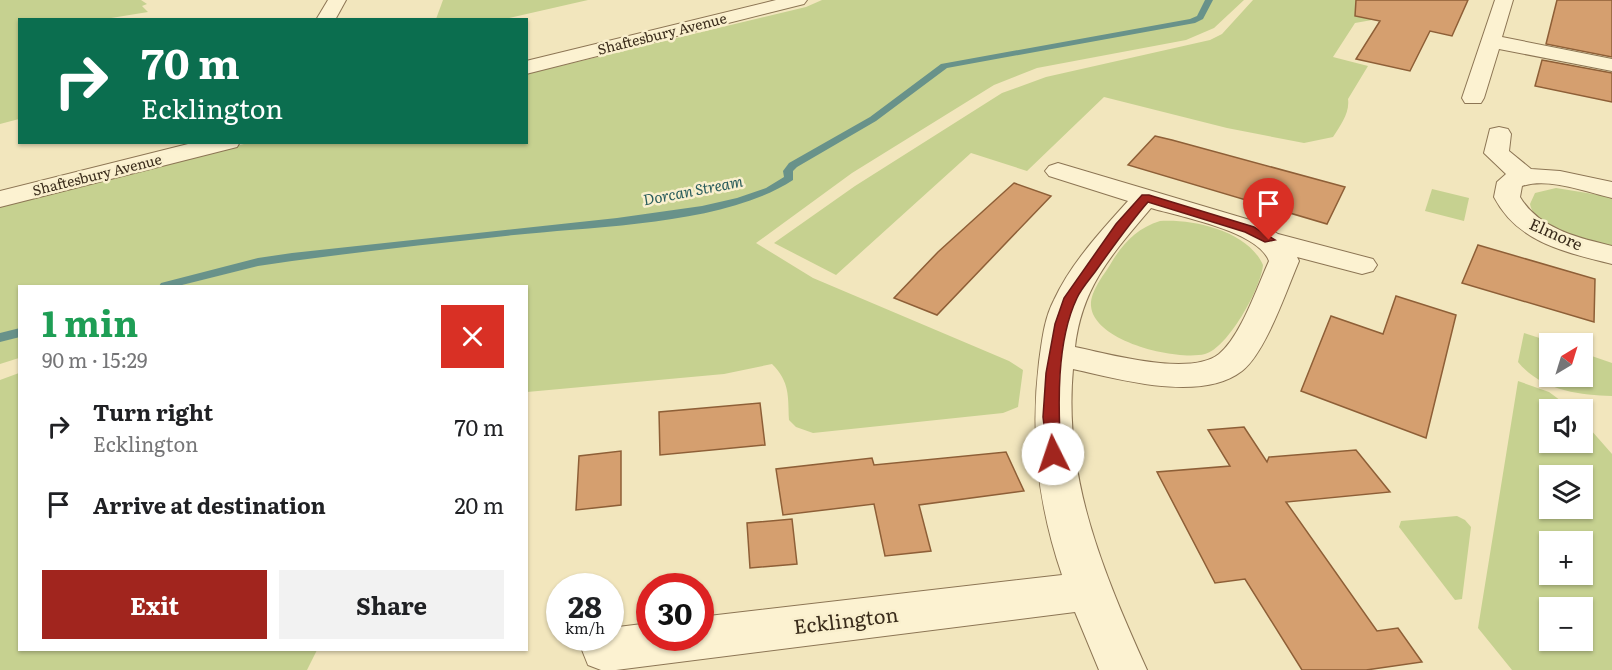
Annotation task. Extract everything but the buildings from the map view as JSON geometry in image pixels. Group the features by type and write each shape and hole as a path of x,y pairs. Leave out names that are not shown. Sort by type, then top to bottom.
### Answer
{"street":[{"path":"326,18 337,0"},
{"name":"Shaftesbury Avenue","path":"528,68 798,0"},
{"path":"1473,98 1504,0"},
{"path":"1490,41 1612,65"},
{"path":"1499,134 1496,153 1524,176 1557,179 1612,190"},
{"name":"Shaftesbury Avenue","path":"0,199 220,144"},
{"path":"1057,354 1181,375 1222,369 1233,360 1246,340 1284,261 1281,251 1269,240 1250,229 1058,171"},
{"name":"Elmore","path":"1524,176 1515,178 1507,188 1507,197 1517,215 1555,237 1612,255"},
{"path":"1123,670 1087,591 1066,522 1053,454 1051,417 1057,354 1062,324 1070,298 1120,227 1146,198"},
{"path":"1269,240 1362,265"},
{"name":"Ecklington","path":"624,648 1087,591"}],"green space":[{"path":"0,0 141,0 147,4 142,6 148,12 111,18 18,18 18,119 0,124"},
{"path":"443,0 588,0 509,18 436,18"},
{"path":"822,0 1244,0 1214,28 1186,40 1037,68 994,85 852,173 756,243 813,278 1009,361 1023,370 1018,407 1003,413 813,433 796,427 789,420 785,383 772,364 724,374 528,392 528,285 18,285 18,358 0,364 0,204 244,144 528,144 528,74 806,7"},
{"path":"1253,0 1386,0 1372,20 1355,23 1333,57 1368,66 1348,99 1346,114 1333,137 1304,143 1227,128 1104,97 1027,171 971,153 836,275 774,243 855,186 1002,93 1046,77 1210,40 1222,34"},
{"path":"1556,188 1612,197 1612,247 1565,233 1552,227 1534,213 1530,204 1535,193"},
{"path":"1432,189 1469,198 1464,221 1425,211"},
{"path":"1160,221 1188,222 1219,230 1245,243 1256,253 1263,265 1256,288 1242,316 1223,341 1205,354 1176,355 1121,339 1106,330 1096,319 1091,306 1098,284 1120,250 1137,232"},
{"path":"1524,333 1539,338 1539,380 1518,362"},
{"path":"1593,356 1612,363 1612,396 1555,387 1593,387"},
{"path":"18,373 18,651 316,651 307,670 0,670 0,380"},
{"path":"1518,381 1549,392 1558,399 1539,399 1539,453 1593,453 1593,432 1612,454 1612,670 1512,670 1478,628"},
{"path":"1457,516 1471,527 1462,599 1455,600 1399,527 1401,521"}],"waterway":[{"name":"Dorcan Stream","path":"169,285 258,262 320,253 660,216 740,201 770,190 789,178 788,171 793,165 873,119 944,66 1192,21 1200,17 1209,0"},
{"name":"Dorcan Stream","path":"0,338 18,333"}],"route":[{"path":"1053,454 1052,391 1062,324 1070,298 1120,227 1146,198 1250,229 1269,240"}]}
